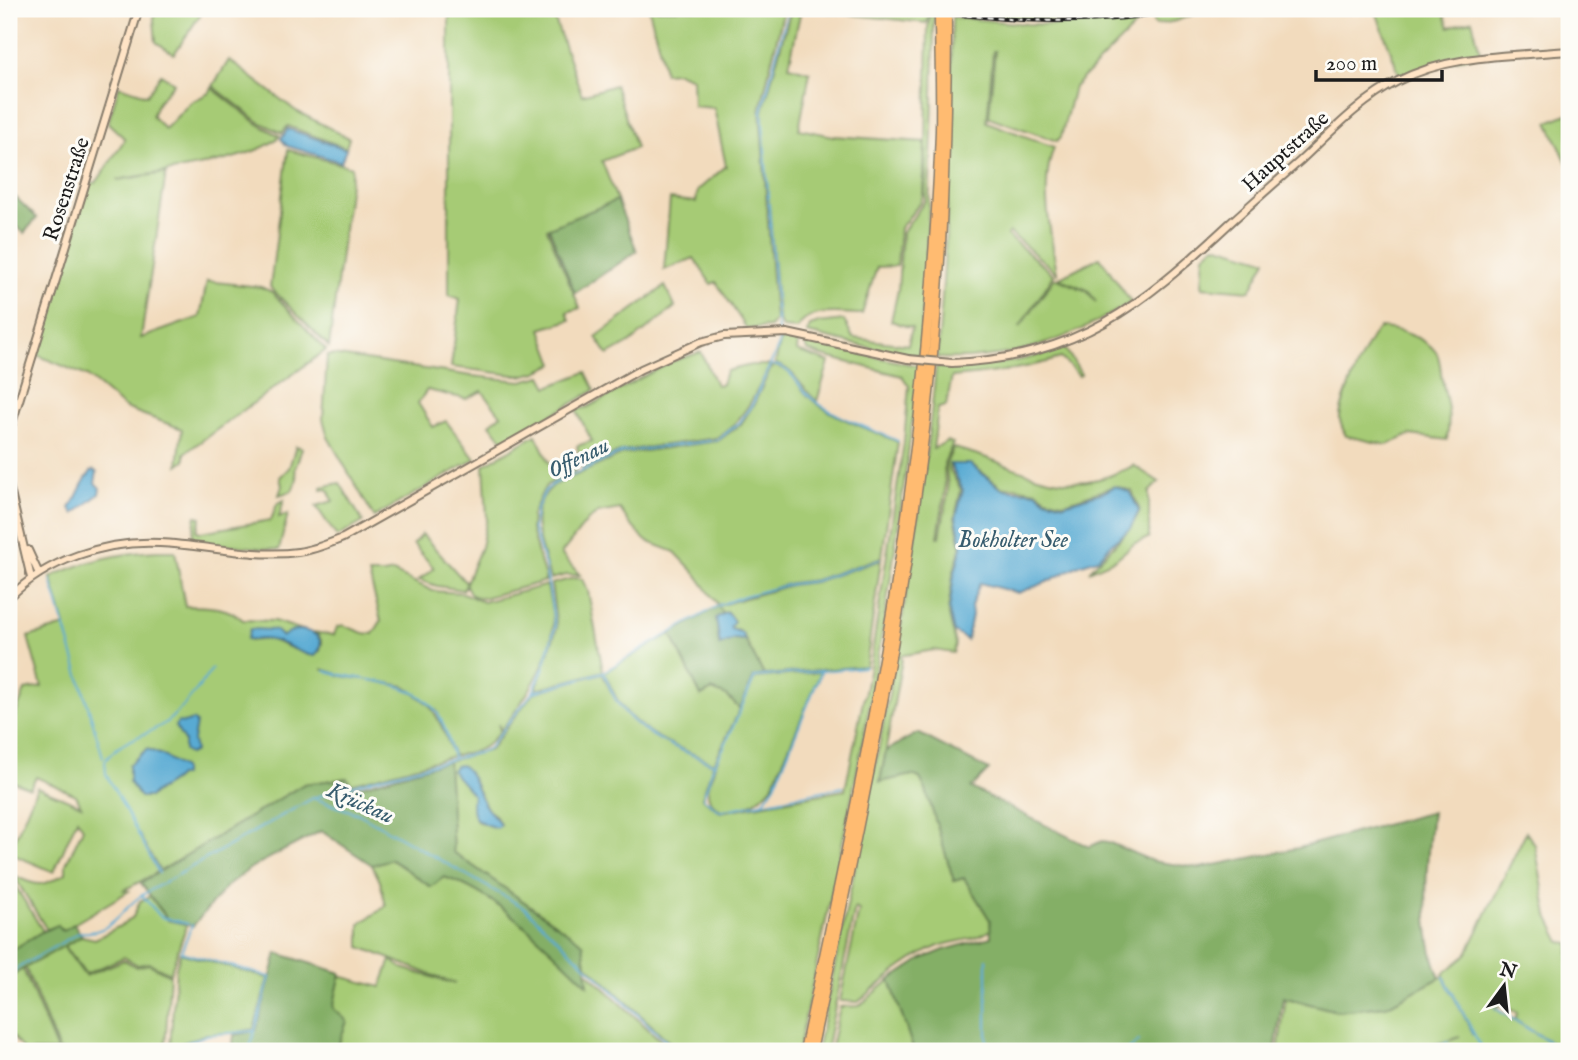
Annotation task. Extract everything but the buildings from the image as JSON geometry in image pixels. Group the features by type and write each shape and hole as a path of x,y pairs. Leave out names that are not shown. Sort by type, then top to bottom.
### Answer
{"highway":[{"path":"804,1051 872,714 906,512 922,386 933,257 940,129 939,9"},
{"path":"812,1051 878,729 919,475 941,259 947,130 947,9"}],"main road":[{"name":"Rosenstraße","path":"9,433 139,9"},
{"name":"Hauptstraße","path":"39,574 88,553 137,543 159,542 278,554 320,547 350,534 657,360 694,344 724,336 787,333 908,359 952,363 998,360 1064,342 1125,311 1162,284 1362,106 1398,81 1436,66 1466,60 1569,51"},
{"path":"9,485 31,578"},
{"path":"9,598 39,574 21,532"},
{"path":"9,592 21,586"}],"green space":[{"path":"153,9 204,9 174,54 156,42"},
{"path":"449,9 551,9 582,95 615,85 636,148 602,161 617,200 547,229 580,308 567,312 570,320 541,329 554,364 521,376 451,367 460,299 449,295"},
{"path":"649,9 784,9 760,110 775,321 770,327 747,329 716,282 711,284 694,258 664,270 670,199 696,202 698,190 726,166 714,108 693,106 692,78 677,72 664,73"},
{"path":"791,9 801,9 789,66 810,72 799,129 833,136 925,142 923,195 921,202 900,228 897,266 877,267 862,314 817,315 809,317 797,329 782,328 778,317 763,130 763,111"},
{"path":"801,9 891,9 930,14 926,23"},
{"path":"952,9 1157,9 1152,13 1064,21 952,12"},
{"path":"1208,9 1176,21 1156,25 1153,23 1154,17"},
{"path":"1375,9 1443,9 1449,27 1472,20 1481,55 1435,64 1400,76"},
{"path":"931,14 934,14 932,143 919,356 807,333 810,326 844,320 853,338 908,345 912,328 891,321 898,290 902,233 925,201 928,26"},
{"path":"952,17 1063,25 1142,19 1074,87 1061,137 1057,141 989,117 993,51 987,122 1054,147 1047,178 1047,193 1049,226 1057,273 1009,232 1007,235 1054,275 1019,328 1055,278 1087,291 1096,302 1088,290 1058,278 1100,257 1131,302 1085,328 1038,346 990,356 937,358 948,187"},
{"path":"229,60 296,111 349,138 346,148 288,126 282,133 259,122 213,86"},
{"path":"161,74 174,83 158,102 152,116 165,129 191,102 209,93 212,88 258,124 280,136 267,145 227,160 117,180 166,173 141,338 200,317 207,281 261,287 272,292 326,350 185,453 185,460 178,465 182,429 125,408 87,376 37,355 89,183 98,180 125,139 108,123 119,86 147,95"},
{"path":"1569,113 1569,164 1568,165 1548,122"},
{"path":"288,150 352,167 329,347 270,287"},
{"path":"9,191 37,218 24,233 9,219"},
{"path":"617,200 637,251 575,293 549,228"},
{"path":"1215,245 1266,260 1250,291 1202,287 1204,255"},
{"path":"665,286 675,307 631,342 608,355 596,337"},
{"path":"1380,328 1410,335 1425,342 1436,352 1448,408 1447,440 1410,435 1387,445 1346,436 1340,420 1344,401 1368,344"},
{"path":"781,339 798,341 797,351 829,362 817,401 793,374 775,364"},
{"path":"804,342 919,366 897,537 872,691 798,1051 679,1051 586,964 583,943 453,852 448,761 490,750 533,693 602,673 617,702 636,724 673,747 713,764 702,798 720,812 845,790 870,667 904,442 909,386 902,376 807,350","holes":["471,777 488,810 500,824 478,822 473,809 473,795 460,778"]},
{"path":"1065,348 1081,374 1079,376 1061,358 1007,370 952,377 946,406 938,408 933,449 947,441 953,443 944,463 945,492 938,537 948,492 946,464 953,448 1036,475 1076,482 1097,480 1133,465 1159,482 1149,492 1149,538 1135,543 1116,559 1089,571 1123,535 1140,511 1132,491 1115,486 1065,503 1046,498 1037,491 1003,488 971,464 949,464 961,490 955,517 961,546 953,575 948,611 956,645 953,653 934,650 899,656 902,659 880,782 913,775 920,778 954,881 964,878 990,920 991,930 927,951 896,971 858,1002 840,1001 859,910 855,908 826,1051 817,1051 870,796 901,625 915,540 936,367 1001,363"},
{"path":"701,352 716,385 722,384 726,371 751,365 770,365 748,406 734,424 716,438 622,451 582,468 577,446 592,441 576,410 588,407 670,362"},
{"path":"327,356 522,381 542,376 548,387 586,372 595,390 504,442 490,424 501,415 482,391 466,399 427,390 418,403 433,427 446,421 475,459 374,517 328,437 323,419"},
{"path":"772,366 790,373 817,404 898,442 882,557 815,580 791,583 718,605 696,574 675,552 646,541 620,509 598,513 588,520 561,554 580,575 550,579 539,542 537,518 544,495 554,485 623,454 718,441 741,424"},
{"path":"536,435 551,466 571,457 575,471 547,485 532,515 531,530 546,581 483,598 472,595 466,585 463,590 419,580 434,568 413,544 422,534 466,583 481,547 487,518 484,465"},
{"path":"296,446 302,448 295,469 297,479 292,491 279,495 282,486 280,477 289,468"},
{"path":"340,483 363,522 337,537 316,506 333,501 328,489 321,490 321,487"},
{"path":"284,500 279,517 288,514 279,550 177,540 178,537 192,538 196,516 201,517 197,531 201,532 271,520 277,504"},
{"path":"175,551 185,606 216,608 237,615 243,620 274,621 306,631 292,631 284,637 278,632 250,629 250,641 269,639 308,655 320,651 322,643 319,636 313,632 334,635 337,627 343,625 373,634 381,621 369,574 393,572 433,591 463,593 483,602 547,585 553,618 552,637 542,666 527,694 501,730 498,724 500,731 490,743 480,749 454,756 437,711 426,702 439,722 453,756 351,784 347,778 304,784 160,871 138,833 158,872 124,890 129,891 62,931 58,925 47,930 14,876 40,884 66,873 66,864 83,828 77,819 54,872 9,853 37,787 81,805 76,795 36,777 30,788 12,781 9,788 9,732 25,690 42,687 28,637 65,626 51,577 90,562 143,552","holes":["322,669 405,686 413,692 337,675","147,749 183,768 183,776 178,776 150,797 129,765"]},
{"path":"881,560 866,666 764,675 742,633 730,627 734,621 718,606 791,585 815,582"},
{"path":"574,578 582,579 588,591 603,671 536,690 557,628 551,584"},
{"path":"718,606 723,613 716,618 719,645 734,639 745,640 764,675 754,677 740,709 727,696 712,690 701,696 671,634"},
{"path":"671,634 701,696 712,690 727,696 740,709 714,763 674,746 638,724 619,702 604,672"},
{"path":"821,672 773,785 750,804 721,810 711,802 709,785 755,678"},
{"path":"918,733 989,770 971,788 1089,847 1102,841 1108,842 1152,861 1200,868 1298,848 1432,812 1427,918 1429,939 1440,978 1386,1006 1337,1011 1283,997 1275,1051 914,1051 890,980 922,959 991,937 990,920 964,878 954,881 920,778 912,775 880,782 886,751"},
{"path":"448,761 453,852 583,943 588,985 521,923 484,896 444,877 431,887 391,859 372,865 321,831 252,867 226,887 193,926 168,920 141,883 304,784 347,778 354,788"},
{"path":"1526,832 1535,845 1548,916 1561,942 1569,943 1569,1051 1515,1020 1517,1013 1501,1004 1495,1008 1563,1051 1420,1051 1460,1037 1414,1051 1278,1051 1286,998 1337,1011 1386,1006 1443,976 1474,1035 1443,974 1468,951"},
{"path":"390,859 431,886 444,877 464,885 503,908 587,984 587,972 672,1051 336,1051 347,1021 333,1009 340,976 381,987 391,960 402,968 455,984 360,947 360,924 386,906 380,881 372,865"},
{"path":"9,876 43,931 9,952"},
{"path":"150,896 168,920 187,924 170,973 149,963 138,965 124,957 86,974 65,946 82,936 95,939 124,924 133,917 140,901"},
{"path":"74,924 82,936 9,977 9,952 43,931 58,925 62,931"},
{"path":"63,946 85,976 124,960 137,967 149,964 170,975 165,1048 154,1051 59,1051 25,967"},
{"path":"180,953 268,978 254,1029 206,1034 170,1048 176,968"},
{"path":"277,953 341,973 333,1008 347,1021 336,1051 232,1051 234,1035 256,1031"},
{"path":"23,969 57,1051 24,1051 9,1032 9,977"},
{"path":"890,980 914,1051 830,1051 840,1007 859,1006"}],"water":[{"path":"288,129 346,149 341,162 287,146 281,139"},
{"name":"Bokholter See","path":"950,464 970,464 1002,489 1036,492 1045,499 1064,504 1115,486 1130,492 1139,511 1130,529 1098,559 1018,593 980,583 971,606 967,640 954,632 949,611 954,575 962,546 956,517 963,490"},
{"path":"93,470 97,472 95,483 100,488 99,494 74,514 70,508 86,477"},
{"path":"727,612 734,622 731,629 742,633 745,640 734,639 720,645 716,618"},
{"path":"250,629 275,630 282,637 292,631 305,630 316,635 321,644 315,656 276,641 247,639"},
{"path":"193,720 196,723 193,740 195,751 189,754 184,751 184,741 175,726 178,722"},
{"path":"147,749 183,768 183,776 178,776 150,797 140,797 129,782 129,765"},
{"path":"461,765 470,775 485,806 498,821 500,825 497,828 484,824 473,814 473,795 452,771 455,766"}],"waterway":[{"name":"Offenau","path":"313,798 488,749 533,692 544,667 555,627 545,565 533,529 536,510 545,491 553,484 623,452 718,440 740,422 753,403 779,345 762,111 788,9"},
{"path":"773,365 790,373 817,403 898,441"},
{"path":"9,397 14,382"},
{"path":"534,692 603,672 717,606 791,584 815,581 880,559"},
{"path":"51,580 103,757"},
{"path":"715,763 755,677 865,667"},
{"path":"159,873 106,774 105,761 118,748 172,717 212,669"},
{"path":"325,671 399,686 425,700 442,721 453,757"},
{"path":"762,804 775,785 821,672"},
{"path":"604,673 618,703 637,725 674,747 714,764 703,798 720,811 843,787"},
{"name":"Krückau","path":"9,973 80,932 91,932 108,926 142,895 313,798 359,814 525,908 676,1051"},
{"path":"142,895 161,917 188,924"},
{"path":"192,925 181,952 270,977 249,1051"},
{"path":"987,959 987,1051"},
{"path":"1444,977 1483,1051"},
{"path":"1495,1008 1564,1051"},
{"path":"171,1049 207,1035 253,1031"},
{"path":"1127,1051 1139,1041"},
{"path":"1418,1051 1448,1042"}],"railway":[{"path":"907,9 1044,21 1112,19 1181,9"}]}
